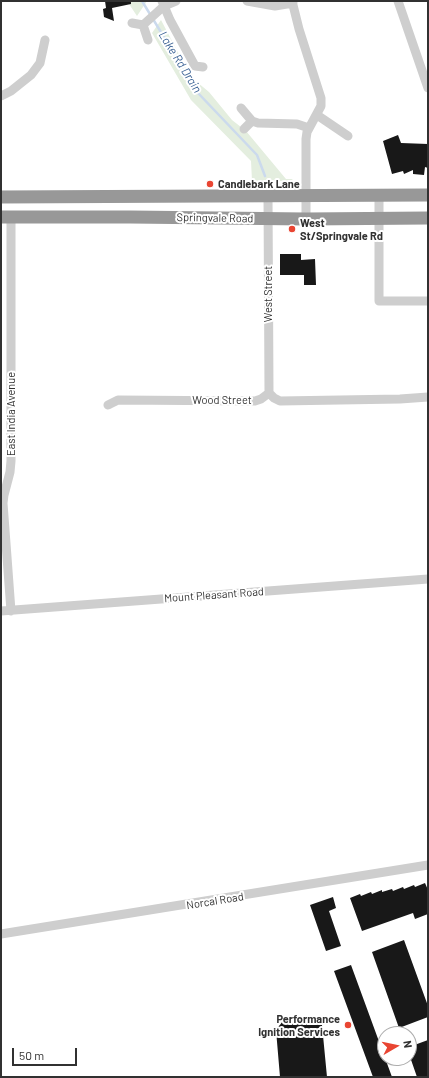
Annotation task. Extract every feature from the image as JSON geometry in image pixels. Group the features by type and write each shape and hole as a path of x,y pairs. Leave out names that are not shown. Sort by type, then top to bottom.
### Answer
{"highway":[{"name":"Springvale Road","path":"1,197 428,195"},
{"name":"Springvale Road","path":"6,217 130,217 306,220 428,218"}],"street":[{"path":"132,23 148,20 163,3 176,1"},
{"path":"247,1 275,6 292,2 321,98 321,106 309,128 306,139 306,220"},
{"path":"398,1 428,88"},
{"path":"163,3 170,20 197,69"},
{"path":"148,20 148,40"},
{"path":"1,96 11,91 31,75 40,63 45,40"},
{"path":"241,108 252,121 258,123 297,124 309,128"},
{"path":"317,115 348,136"},
{"path":"244,129 252,121"},
{"path":"379,195 379,301 428,301"},
{"name":"West Street","path":"268,196 269,393"},
{"name":"East India Avenue","path":"6,217 11,461 3,503 11,611"},
{"path":"269,393 280,401 400,399 428,397"},
{"name":"Wood Street","path":"108,405 118,400 255,401 261,399 269,393"},
{"name":"Mount Pleasant Road","path":"1,611 428,579"},
{"name":"Norcal Road","path":"1,934 428,866"}],"green space":[{"path":"127,1 147,1 137,16"},
{"path":"161,20 191,77 209,92 232,120 246,131 286,179 293,179 290,181 252,181 251,161 191,100 152,33"}],"building":[{"path":"105,1 131,1 131,4 112,8 114,21 104,17 103,9 106,8"},
{"path":"398,135 401,143 428,144 428,168 425,167 424,175 413,174 413,170 404,174 403,171 392,174 383,141"},
{"path":"280,254 301,254 301,260 315,259 316,285 304,285 304,275 280,275"},
{"path":"425,883 428,890 428,914 415,919 413,913 362,931 350,898 371,892 372,894 382,890 382,892 392,889 393,891 414,885 415,887"},
{"path":"333,897 336,908 329,911 341,946 326,951 310,905"},
{"path":"404,940 428,1006 428,1017 404,1026 398,1026 372,952"},
{"path":"351,965 377,1036 377,1066 388,1066 392,1077 373,1077 334,971"},
{"path":"314,1019 322,1025 327,1077 280,1077 276,1030 282,1022"},
{"path":"428,1040 428,1077 417,1077 413,1066 417,1066 417,1044"}],"waterway":[{"name":"Lake Rd Drain","path":"142,1 198,93 257,155 265,176"}],"place":[{"name":"Candlebark Lane","path":"210,184"},
{"name":"West St/Springvale Rd","path":"292,229"},
{"name":"Performance Ignition Services","path":"348,1025"}]}
